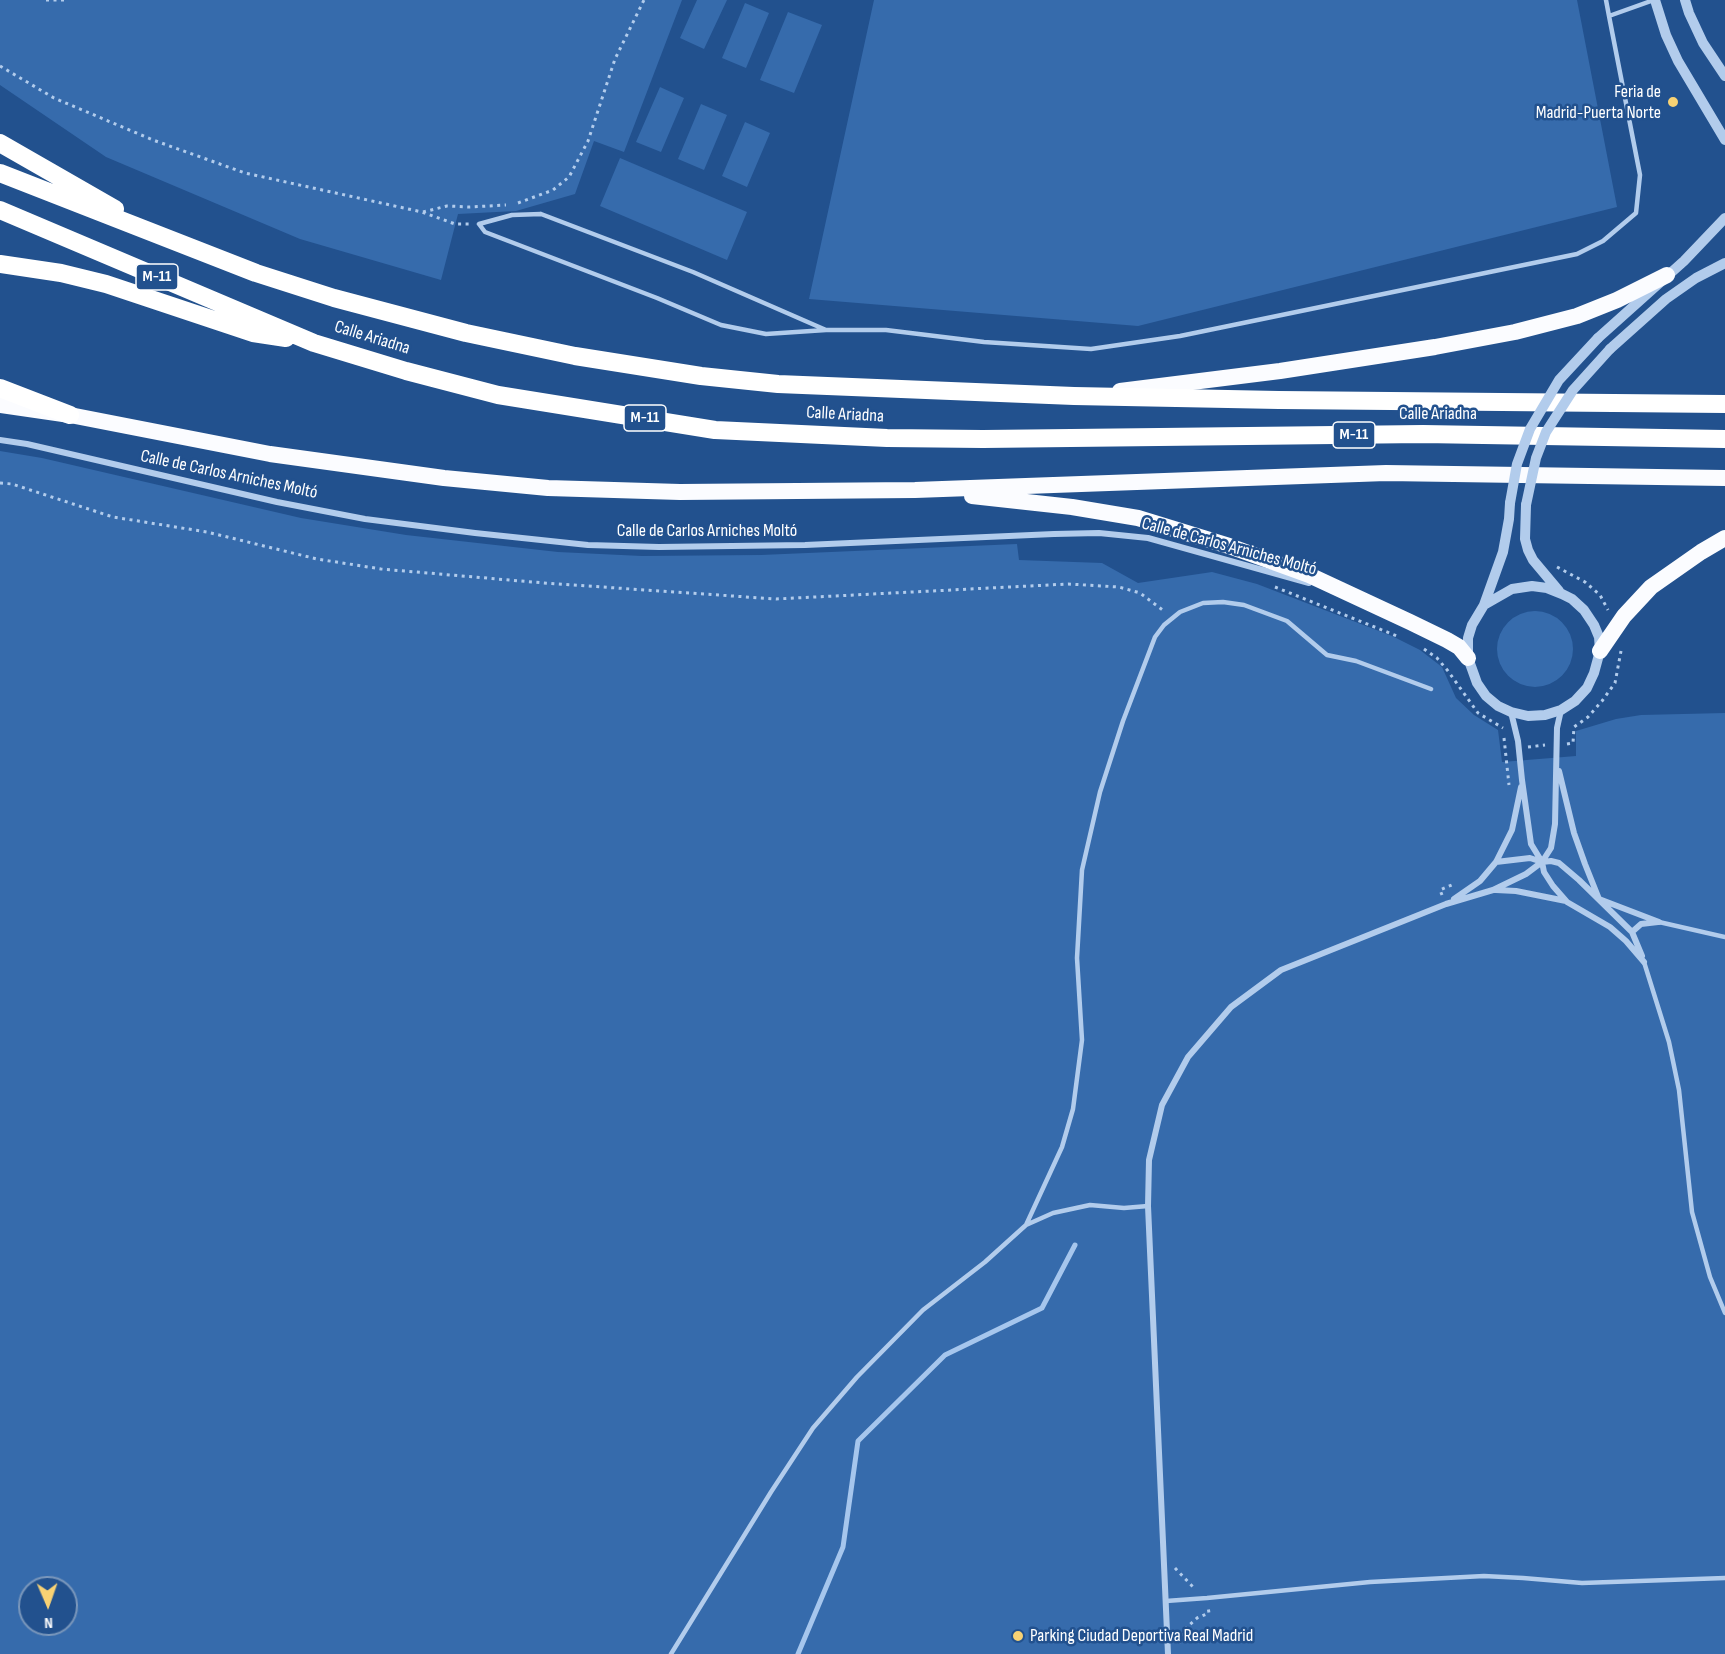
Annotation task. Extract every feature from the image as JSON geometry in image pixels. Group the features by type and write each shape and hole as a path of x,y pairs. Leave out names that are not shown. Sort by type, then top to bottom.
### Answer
{"highway":[{"path":"0,143 172,241"},
{"name":"Calle Ariadna","path":"0,173 256,273 334,298 466,333 575,356 701,376 778,384 1074,396 1725,404"},
{"name":"Calle Ariadna","path":"0,210 314,343 498,395 715,430 935,439 1424,434 1725,439"},
{"path":"0,264 61,273 106,284 253,333 314,343"},
{"path":"1074,396 1280,371 1515,332 1577,316 1617,300 1667,275"},
{"path":"0,388 70,415"},
{"path":"0,405 70,415 270,454 444,478 548,488 680,492 915,490 1386,473 1725,478"},
{"path":"915,490 1072,507 1138,518 1229,546 1309,575 1447,640 1459,647 1468,658"},
{"path":"1600,651 1624,616 1650,587 1725,538"}],"street":[{"path":"1654,0 1678,61 1725,140"},
{"path":"1685,0 1703,43 1725,76"},
{"path":"1484,605 1512,589 1532,586 1547,588 1572,599 1584,609 1599,638 1600,651 1587,688 1575,701 1545,716 1528,716 1511,712 1498,706 1486,696 1477,683 1468,658 1468,638 1472,625 1484,605 1503,552 1517,464 1530,429 1559,380 1598,338 1695,250 1725,218"},
{"path":"1562,594 1533,560 1525,539 1526,505 1536,458 1546,432 1573,390 1610,349 1666,299 1696,278 1725,263"},
{"name":"Calle de Carlos Arniches Moltó","path":"0,440 27,444 267,500 365,519 588,545 659,547 805,545 1099,533 1148,538 1311,584 1410,622"},
{"path":"1168,1654 1148,1206 1149,1160 1162,1105 1188,1057 1231,1006 1281,970 1446,904 1493,890 1526,874 1542,862 1551,848 1555,824 1557,728 1561,710"},
{"path":"1511,712 1518,741 1531,844 1542,862 1544,872 1567,902"},
{"path":"1557,762 1574,833 1599,899 1659,922"},
{"path":"1446,904 1480,881 1496,862 1512,830 1522,780"},
{"path":"1496,862 1530,858 1542,862 1559,863 1632,932 1644,962"},
{"path":"1493,890 1516,891 1567,902 1610,927 1644,962"},
{"path":"1632,932 1641,924 1659,922"}],"lane":[{"path":"826,330 693,272 541,214 513,215 478,224 485,232 722,325 766,334 826,330 886,330 984,342 1091,349 1180,336 1577,254 1603,241 1635,213 1640,175 1606,0"},
{"path":"1610,16 1654,0"},
{"path":"671,1654 813,1428 857,1377 923,1310 985,1262 1026,1224 1062,1147 1073,1109 1082,1040 1077,958 1082,870 1100,792 1123,721 1155,637 1164,625 1180,612 1203,603 1223,602 1244,605 1287,621 1327,655 1356,661 1431,689"},
{"path":"1659,922 1725,937"},
{"path":"1644,962 1669,1042 1679,1090 1692,1212 1710,1277 1725,1313"},
{"path":"1026,1224 1053,1214 1090,1205 1124,1208 1148,1206"},
{"path":"1166,1601 1370,1582 1484,1576 1582,1583 1725,1578"}],"path":[{"path":"46,0 65,0"},
{"path":"422,212 447,206 516,204 553,190 569,177 588,141 615,59 644,0"},
{"path":"0,66 64,102 153,140 245,173 422,212 455,225 478,224"},
{"path":"0,483 12,484 113,517 207,532 317,559 381,569 776,599 1068,584 1119,586 1140,593 1173,617"},
{"path":"1556,567 1585,582 1600,596 1608,610"},
{"path":"1266,583 1399,637"},
{"path":"1416,645 1437,658 1478,713 1503,729 1509,789"},
{"path":"1446,904 1440,890 1455,884"},
{"path":"1175,1567 1193,1587 1206,1589 1209,1613 1197,1618 1185,1629 1179,1642 1178,1652"}],"shaded area":[{"path":"0,0 682,0 624,152 594,141 575,194 516,211 458,214 441,280 300,239 106,157 0,85"},
{"path":"697,0 727,0 704,49 680,38"},
{"path":"874,0 1577,0 1617,207 1138,326 809,299"},
{"path":"745,3 769,13 746,68 722,58"},
{"path":"788,12 822,25 794,93 760,80"},
{"path":"660,87 684,98 661,152 636,142"},
{"path":"701,104 727,115 704,170 678,159"},
{"path":"745,122 770,133 747,187 722,176"},
{"path":"620,158 747,212 727,260 600,206"},
{"path":"0,451 42,458 301,518 406,535 558,552 642,556 761,555 1017,544 1019,560 1102,563 1138,583 1212,572 1257,584 1392,636 1420,650 1442,667 1456,698 1474,715 1498,730 1502,762 1576,756 1576,731 1616,719 1641,715 1725,713 1725,1654 0,1654"},
{"path":"1543,611 1556,617 1567,628 1573,641 1571,664 1556,681 1543,687 1527,687 1514,681 1499,664 1497,641 1503,628 1520,613"}],"waterway":[{"path":"798,1654 843,1547 858,1441 945,1355 1042,1308 1075,1245"}],"place":[{"name":"Feria de Madrid-Puerta Norte","path":"1673,102"},
{"name":"Parking Ciudad Deportiva Real Madrid","path":"1018,1636"}]}
